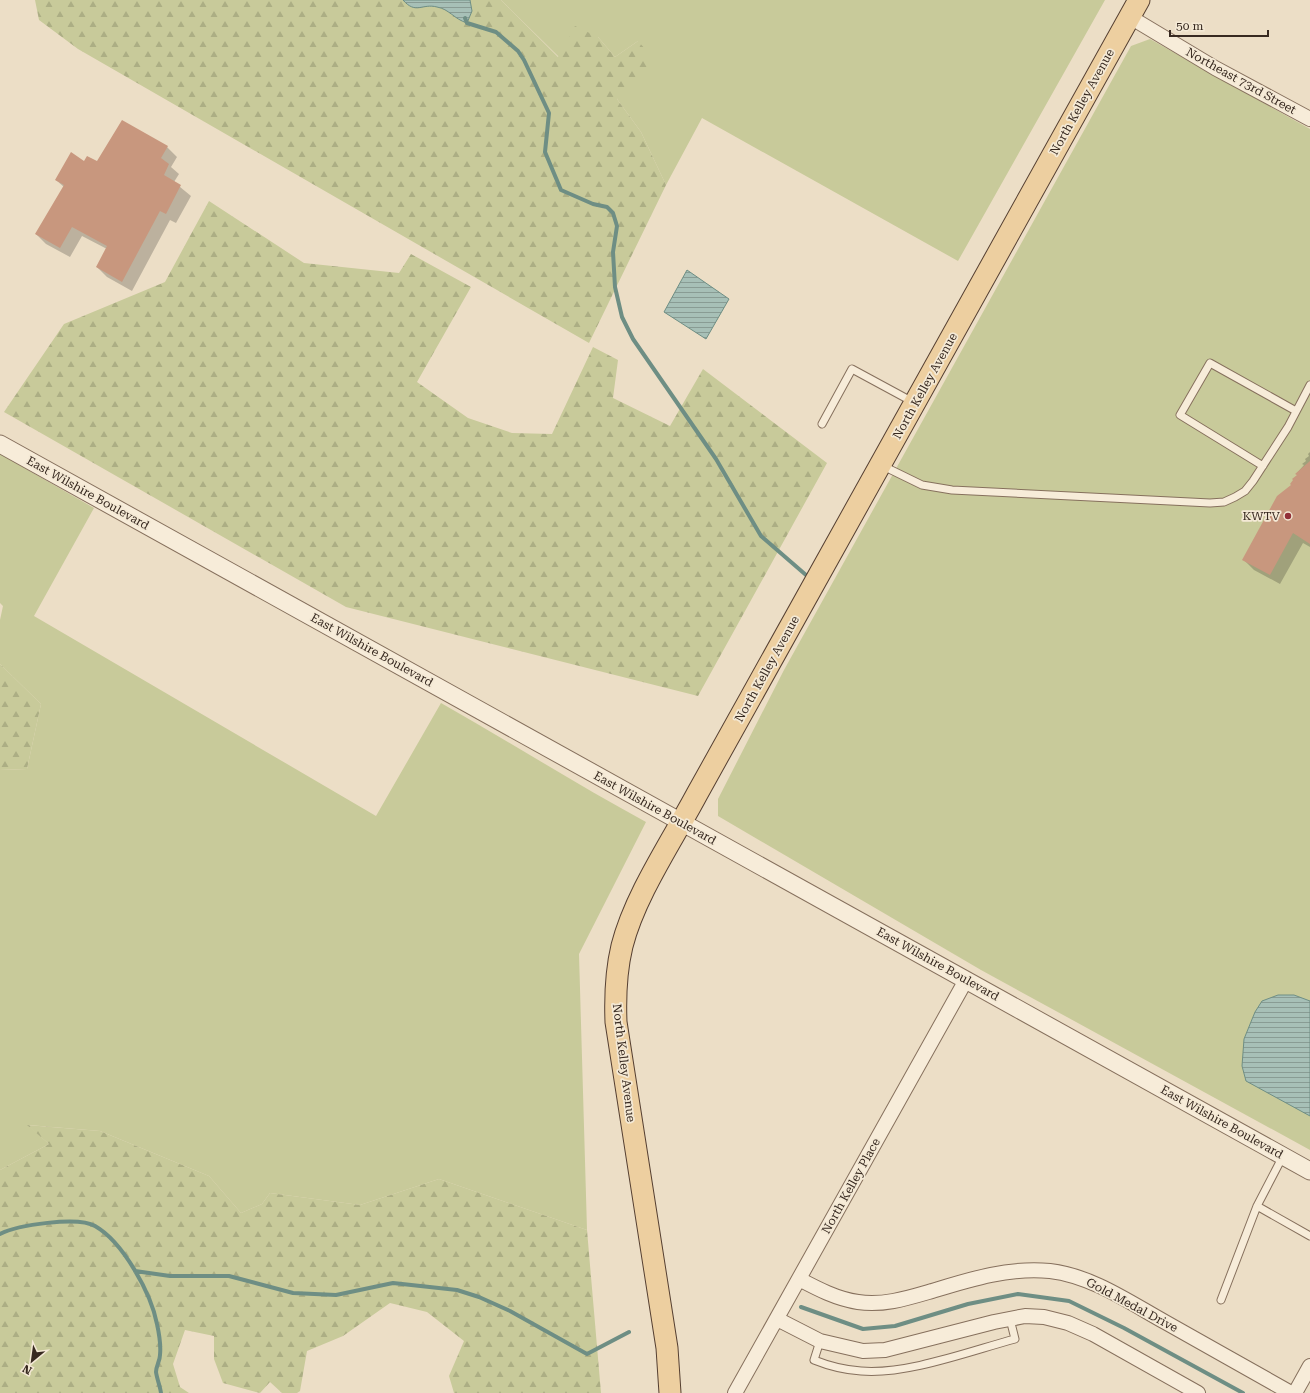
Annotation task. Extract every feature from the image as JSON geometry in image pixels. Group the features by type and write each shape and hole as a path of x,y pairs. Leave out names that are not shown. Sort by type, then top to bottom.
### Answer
{"main road":[{"name":"North Kelley Avenue","path":"670,1393 667,1348 619,1048 615,1000 617,974 622,946 642,894 1135,9"}],"street":[{"name":"Northeast 73rd Street","path":"1135,9 1215,68 1310,119"},
{"name":"East Wilshire Boulevard","path":"0,444 1310,1171"},
{"name":"North Kelley Place","path":"735,1393 966,980"},
{"name":"Gold Medal Drive","path":"799,1279 841,1299 859,1303 881,1304 902,1300 986,1275 1009,1271 1030,1270 1071,1275 1107,1289 1291,1393"},
{"path":"777,1320 820,1342 863,1351 885,1350 1025,1316 1044,1317 1068,1323 1093,1334 1198,1393"},
{"path":"1295,1393 1310,1366"}],"lane":[{"path":"1263,466 1180,415 1210,363 1296,411"},
{"path":"822,424 852,369 915,403"},
{"path":"881,465 922,485 952,490 1210,503 1224,502 1245,492 1263,466 1310,385"},
{"path":"1221,1300 1257,1206 1283,1156"},
{"path":"1257,1206 1310,1236"},
{"path":"820,1342 814,1360 835,1368 862,1372 887,1371 914,1366 1015,1339 1010,1319"}],"green space":[{"path":"35,0 501,0 558,57 575,26 598,37 615,57 638,41 646,50 650,75 617,99 641,132 666,185 589,343 78,49 39,20"},
{"path":"501,0 1105,0 958,261 702,118 666,185 641,132 617,99 638,41 615,57 598,37 559,57"},
{"path":"1150,39 1310,129 1310,1150 981,970 718,816 718,799 784,670 1131,46"},
{"path":"209,201 304,263 399,273 411,254 471,287 417,382 468,418 512,433 552,434 593,347 618,360 613,398 670,426 703,369 827,463 698,696 346,607 4,412 64,324 165,282"},
{"path":"0,454 94,508 34,616 376,816 441,703 646,822 579,954 587,1230 439,1179 360,1205 270,1193 262,1204 241,1213 209,1176 100,1131 28,1125 49,1144 0,1170 0,770 27,769 41,704 0,664 0,620 3,606 0,603"},
{"path":"0,664 41,704 27,769 0,770"},
{"path":"27,1125 100,1131 209,1176 241,1213 262,1204 270,1193 360,1205 439,1179 587,1230 601,1393 454,1393 449,1376 464,1341 427,1312 390,1303 343,1336 307,1351 300,1391 297,1393 282,1393 270,1382 260,1393 223,1383 214,1359 214,1336 185,1330 173,1364 180,1387 189,1393 0,1393 0,1170 49,1144"}],"water":[{"path":"403,0 470,0 472,11 467,23 441,8 432,6 416,8 412,7"},
{"path":"687,270 729,299 706,339 664,312"},
{"path":"1278,995 1294,995 1310,1001 1310,1116 1246,1081 1242,1066 1244,1039 1255,1012 1262,1001"}],"building":[{"path":"122,120 168,146 161,158 169,164 164,175 181,185 166,214 160,211 122,282 96,267 107,246 72,227 60,248 35,234 64,185 55,180 71,152 84,161 87,156 97,161"},
{"name":"KWTV","path":"1310,461 1310,544 1293,533 1270,575 1242,560 1277,496 1291,485 1292,479 1297,475 1295,474"}],"waterway":[{"path":"465,18 467,23 496,32 518,51 524,60 549,113 545,152 561,190 593,204 607,207 613,213 617,226 613,252 615,287 622,317 633,339 716,459 761,536 806,575"},
{"path":"0,1234 33,1225 48,1223 87,1223 95,1226 116,1244 134,1269 149,1298 154,1312 160,1343 160,1357 156,1372 161,1393"},
{"path":"135,1271 170,1276 229,1276 293,1293 336,1295 393,1283 457,1290 479,1297 510,1311 587,1354 629,1332"},
{"path":"801,1307 863,1329 895,1326 968,1304 1018,1294 1069,1301 1124,1328 1243,1393"}],"place":[{"name":"KWTV","path":"1288,516"}]}
